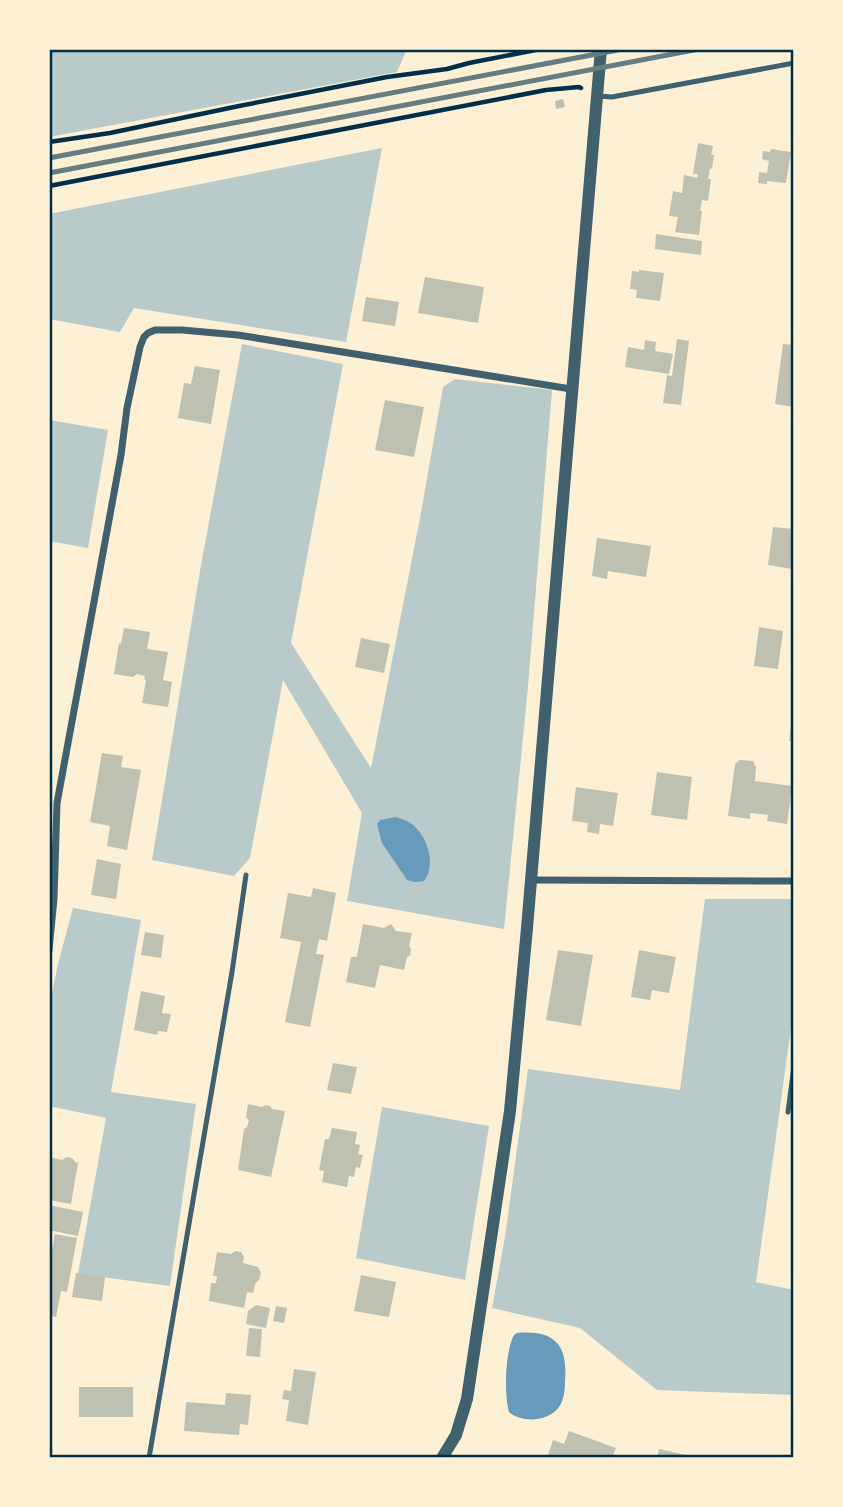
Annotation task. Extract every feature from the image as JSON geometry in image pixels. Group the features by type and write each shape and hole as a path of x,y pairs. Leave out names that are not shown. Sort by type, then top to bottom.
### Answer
{"street":[{"path":"442,1458 456,1435 467,1399 510,1111 601,49"},
{"path":"49,950 54,899 57,803 121,455 127,408 139,348 144,337 155,330 239,335 571,389"},
{"path":"531,880 794,881"}],"lane":[{"path":"597,96 611,97 794,63"},
{"path":"149,1458 232,972 246,875"},
{"path":"788,1112 794,1066"}],"path":[{"path":"49,142 110,133 541,49"},
{"path":"49,186 546,90 579,87 597,96"}],"shaded area":[{"path":"49,49 407,49 397,72 49,137"},
{"path":"382,148 346,342 134,308 120,332 49,319 49,214"},
{"path":"242,344 343,364 291,643 371,768 443,387 455,379 552,390 528,687 504,929 347,901 362,813 283,680 250,858 234,876 152,860 201,565"},
{"path":"49,420 108,430 88,548 49,541"},
{"path":"705,899 794,899 794,1006 756,1282 794,1290 794,1395 657,1390 580,1328 492,1308 505,1237 528,1069 680,1090"},
{"path":"73,908 141,920 111,1092 196,1104 170,1286 78,1274 106,1118 49,1106 49,1008"},
{"path":"382,1107 489,1126 465,1280 356,1258"}],"water":[{"path":"396,817 412,824 426,843 430,867 424,881 407,880 382,843 377,824 380,820"},
{"path":"517,1333 549,1337 556,1342 564,1357 565,1384 562,1401 554,1412 542,1418 521,1418 509,1412 506,1395 507,1362 511,1342"}],"building":[{"path":"563,99 565,107 556,109 555,101"},
{"path":"698,143 713,146 711,155 714,155 708,179 711,179 708,201 702,200 699,235 675,232 678,217 669,216 673,191 682,193 684,175 697,178 698,174 693,174"},
{"path":"771,149 791,152 786,183 758,183 759,172 767,173 769,161 762,159 763,151 770,152"},
{"path":"656,234 702,241 701,255 655,249"},
{"path":"632,271 664,273 660,301 636,298 637,290 630,289"},
{"path":"425,277 484,287 478,323 418,313"},
{"path":"366,297 399,302 395,326 362,321"},
{"path":"677,339 689,341 681,405 663,403 667,375 672,376"},
{"path":"645,340 656,342 655,351 673,354 669,374 625,367 628,347 644,350"},
{"path":"783,344 794,345 794,407 775,404"},
{"path":"195,366 220,370 211,424 178,418 184,383 191,384"},
{"path":"385,400 424,407 414,457 375,450"},
{"path":"773,527 794,529 792,569 768,565"},
{"path":"597,538 651,546 646,577 608,571 607,579 592,576"},
{"path":"759,627 783,631 778,669 754,666"},
{"path":"124,628 150,632 147,649 168,652 163,680 172,682 168,707 142,703 145,676 114,674"},
{"path":"361,638 390,644 384,673 355,667"},
{"path":"792,718 794,741 789,741"},
{"path":"102,753 123,756 121,767 141,770 127,850 107,846 110,826 90,822"},
{"path":"740,760 753,761 756,767 755,781 792,786 787,824 767,821 768,815 750,813 750,819 728,816 735,764"},
{"path":"657,772 692,777 687,820 651,815"},
{"path":"576,787 618,793 613,826 600,824 599,834 587,832 588,823 572,821"},
{"path":"97,859 121,864 116,899 91,895"},
{"path":"313,888 336,893 327,941 319,939 316,954 324,955 310,1027 285,1022 301,942 280,938 288,893 311,897"},
{"path":"363,924 384,928 391,924 396,931 412,933 410,956 407,957 404,970 380,965 375,988 346,982 351,957 357,957"},
{"path":"145,932 164,935 161,958 141,955"},
{"path":"558,950 593,955 581,1026 546,1020"},
{"path":"639,950 676,957 669,993 652,990 650,1000 631,997"},
{"path":"141,991 165,996 162,1013 171,1014 167,1032 158,1031 157,1035 134,1030"},
{"path":"333,1063 357,1067 351,1094 327,1090"},
{"path":"248,1104 262,1107 265,1105 285,1111 271,1177 238,1170 244,1129 249,1120 246,1117"},
{"path":"332,1128 357,1132 355,1144 360,1145 358,1154 363,1155 360,1168 356,1167 354,1177 349,1176 347,1187 322,1182 324,1171 319,1170 325,1139 329,1139"},
{"path":"49,1157 62,1160 72,1158 78,1163 71,1204 49,1200"},
{"path":"49,1205 83,1212 78,1236 49,1230"},
{"path":"55,1234 77,1238 67,1292 61,1291 56,1317 49,1315 49,1265"},
{"path":"235,1251 241,1252 243,1263 258,1267 261,1273 253,1293 247,1292 244,1308 209,1301 211,1283 216,1283 217,1276 213,1276 217,1252 231,1254"},
{"path":"76,1273 105,1277 102,1301 72,1297"},
{"path":"361,1275 396,1282 389,1317 354,1311"},
{"path":"256,1305 270,1308 266,1328 246,1324 248,1311"},
{"path":"276,1306 287,1308 284,1323 273,1321"},
{"path":"249,1328 262,1329 260,1357 246,1356"},
{"path":"294,1369 316,1372 308,1425 286,1421 289,1400 282,1399 284,1390 291,1391"},
{"path":"79,1387 133,1387 133,1417 79,1417"},
{"path":"226,1393 251,1395 248,1425 240,1424 239,1435 184,1431 186,1402 225,1405"},
{"path":"569,1431 616,1448 612,1458 547,1458 553,1440 564,1444"},
{"path":"659,1449 695,1457 695,1458 657,1458"}],"railway":[{"path":"49,158 623,49"},
{"path":"49,173 699,49"}]}
